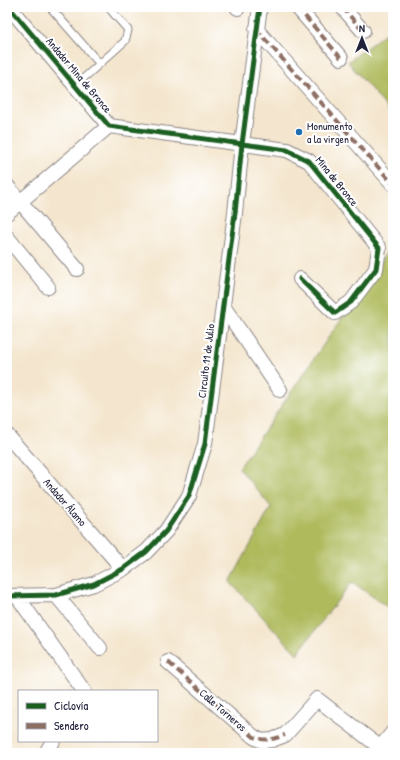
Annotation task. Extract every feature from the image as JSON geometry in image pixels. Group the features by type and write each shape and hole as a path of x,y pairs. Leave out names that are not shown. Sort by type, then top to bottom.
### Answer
{"street":[{"name":"Andador Mina de Bronce","path":"10,7 109,126 242,144"},
{"name":"Circuito 11 de Julio","path":"12,596 56,596 94,584 123,569 146,552 166,531 189,496 205,444 256,29 260,7"},
{"path":"297,7 341,58"},
{"path":"342,7 363,31"},
{"path":"256,29 393,184"},
{"path":"7,213 109,126"},
{"name":"Mina de Bronce","path":"242,144 287,150 309,160 379,248 376,269 351,302 335,313 300,280"},
{"path":"7,186 77,269"},
{"path":"7,237 48,287"},
{"path":"223,306 280,390"},
{"name":"Andador Álamo","path":"7,435 123,569"},
{"path":"12,596 83,690"},
{"path":"56,596 100,648"},
{"name":"Calle Torneros","path":"168,662 254,737 262,740 272,740 286,735 317,699 378,751"},
{"path":"378,751 393,732"},
{"path":"46,753 52,742"}],"lane":[{"path":"50,7 99,63"},
{"path":"75,86 125,41 128,30 108,7"}],"green space":[{"path":"388,31 393,38 393,115 348,62"},
{"path":"393,243 393,611 352,582 297,654 230,582 271,507 239,468"}],"marked path":[{"path":"297,7 341,58"},
{"path":"342,7 363,31"},
{"path":"256,29 393,184"},
{"path":"168,662 254,737 266,740 285,735"}],"cycle path":[{"path":"9,7 109,126 287,150 309,161 379,248 376,269 351,302 335,313 300,279"},
{"path":"7,596 56,595 94,584 123,569 146,552 166,531 189,496 205,444 260,7"}],"place":[{"name":"Monumento a la virgen","path":"299,132"}]}
